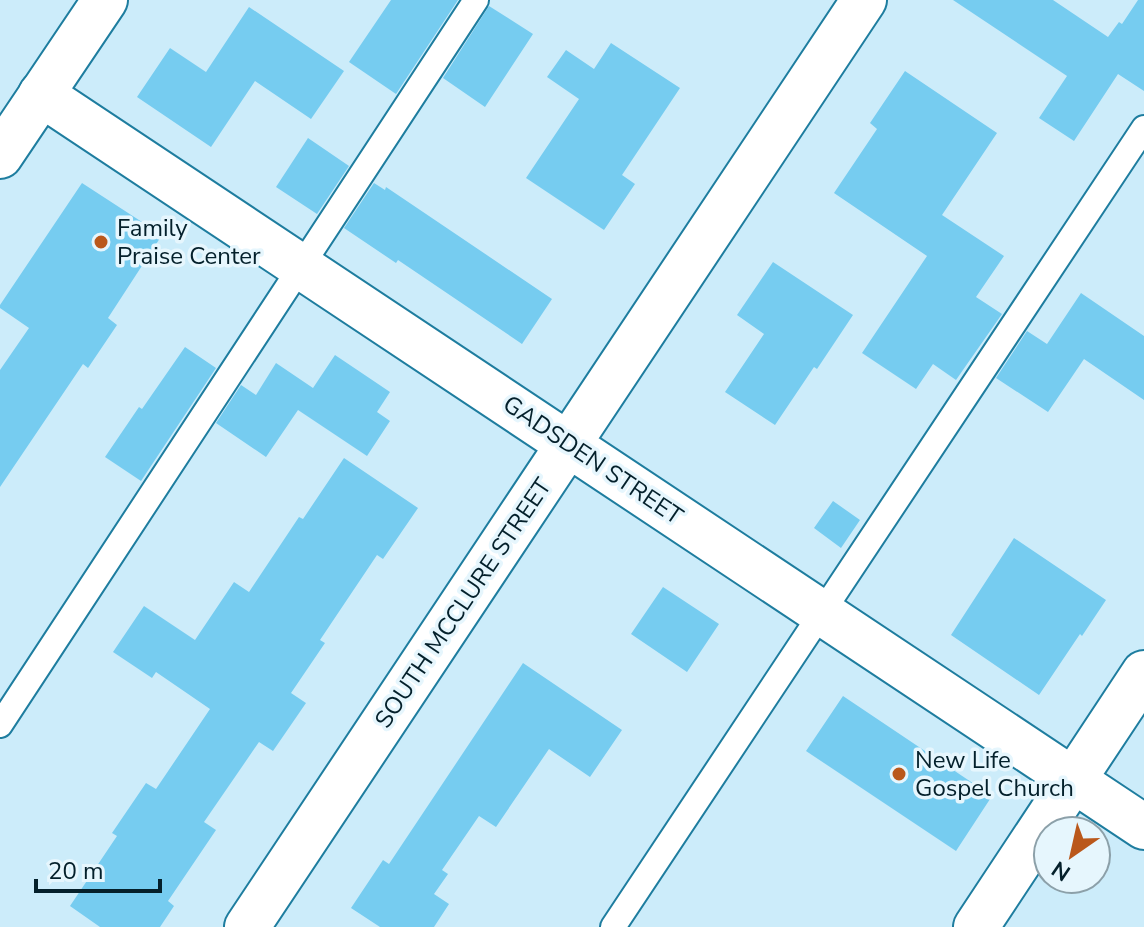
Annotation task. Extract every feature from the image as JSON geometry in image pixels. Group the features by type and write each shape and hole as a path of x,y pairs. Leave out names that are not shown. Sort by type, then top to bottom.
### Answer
{"street":[{"path":"0,156 105,0"},
{"name":"SOUTH MCCLURE STREET","path":"247,927 864,0"},
{"name":"GADSDEN STREET","path":"41,94 1144,827"},
{"path":"976,927 1144,673"}],"lane":[{"path":"0,725 476,0"},
{"path":"613,927 1144,128"}],"building":[{"path":"391,0 458,0 396,94 349,62"},
{"path":"953,0 1053,0 1108,37 1119,22 1122,24 1138,0 1144,0 1144,91 1118,74 1074,141 1039,118 1067,76"},
{"path":"489,6 533,34 485,107 443,78"},
{"path":"249,7 344,71 311,119 255,81 211,147 137,97 170,48 206,72"},
{"path":"611,43 680,88 622,175 635,184 604,230 526,178 579,99 547,77 566,50 594,69"},
{"path":"905,71 997,133 942,215 1004,256 976,297 1002,314 956,380 933,364 916,389 862,353 927,256 834,193 877,129 870,123"},
{"path":"308,138 349,166 317,214 276,187"},
{"path":"82,183 162,235 108,318 117,325 88,368 83,364 0,487 0,370 29,328 0,305"},
{"path":"374,183 385,190 386,187 552,299 522,344 398,260 396,263 344,228"},
{"path":"773,262 853,315 775,425 725,392 764,334 737,315"},
{"path":"1081,293 1144,336 1144,400 1084,359 1048,412 996,378 1027,331 1047,344"},
{"path":"185,347 216,368 141,481 105,457"},
{"path":"335,355 390,392 377,412 390,421 367,456 298,410 266,457 216,423 241,385 256,395 276,363 313,388"},
{"path":"344,458 418,508 383,559 377,555 320,640 325,643 291,693 306,703 273,751 259,742 204,822 216,830 168,901 174,906 160,927 100,927 70,906 117,836 112,833 146,783 156,789 210,709 156,672 152,678 113,652 144,606 195,640 234,582 249,592 299,517 303,519"},
{"path":"833,501 860,520 841,548 814,528"},
{"path":"1014,538 1106,600 1039,695 951,635"},
{"path":"663,587 719,624 687,672 631,634"},
{"path":"523,663 622,730 590,777 549,749 496,827 479,816 442,870 448,874 434,894 449,904 434,927 380,927 351,908 383,860 389,864"},
{"name":"New Life Gospel Church","path":"843,696 992,796 956,851 806,751"}],"place":[{"name":"Family Praise Center","path":"101,242"},
{"name":"New Life Gospel Church","path":"899,774"}]}
